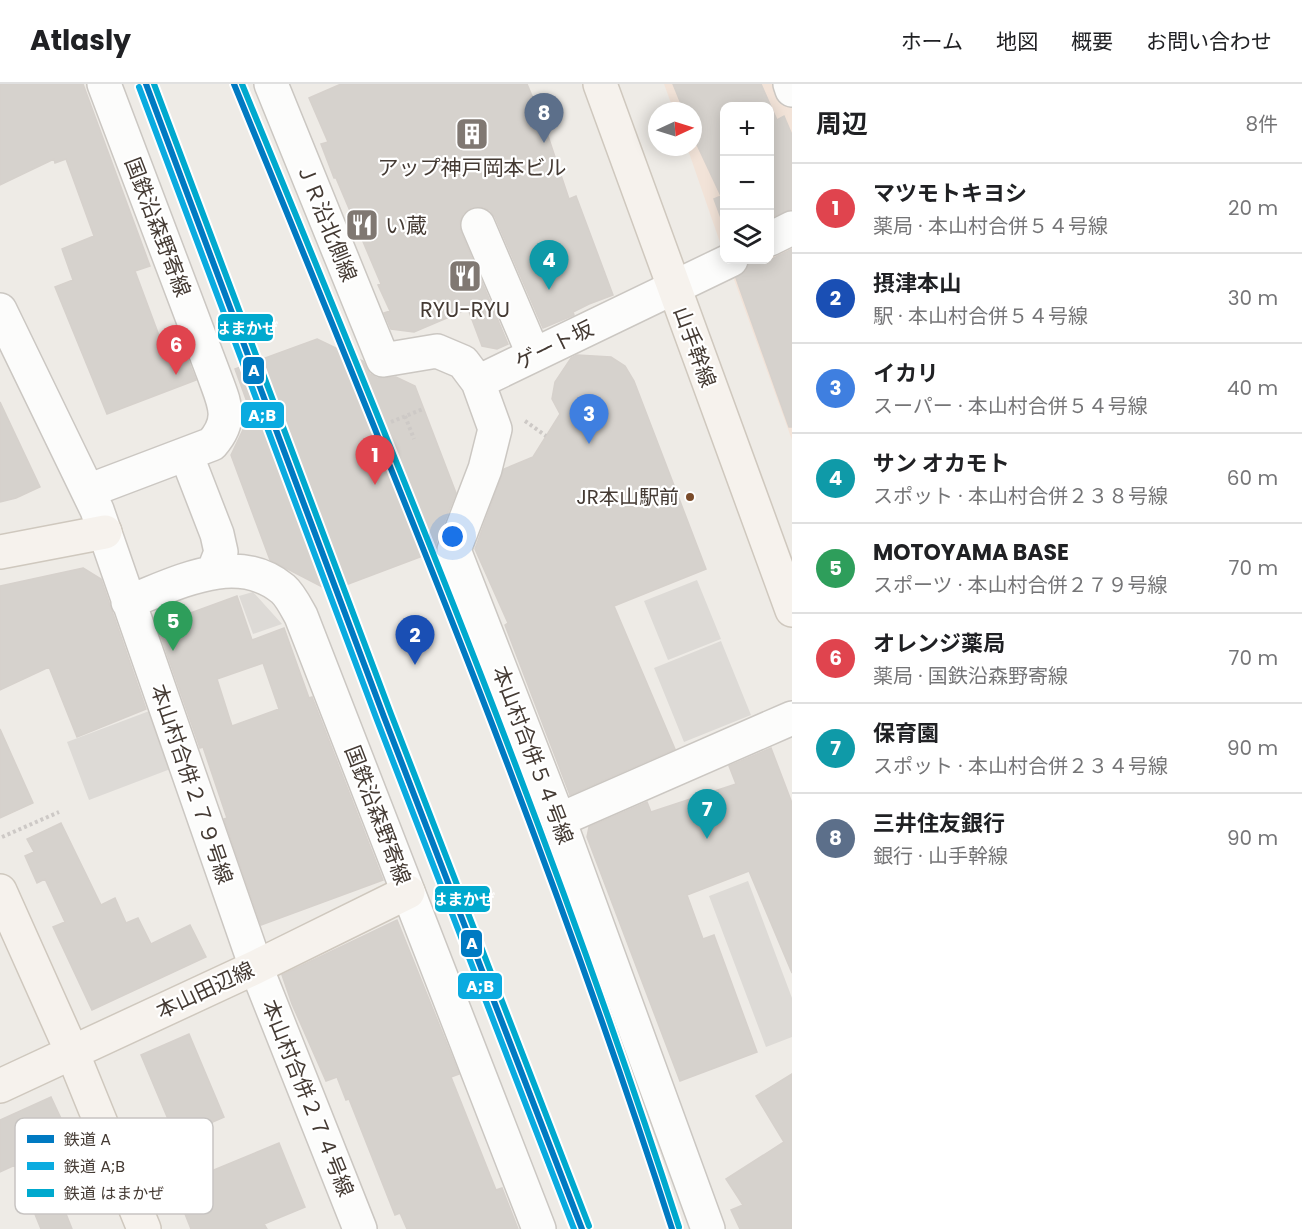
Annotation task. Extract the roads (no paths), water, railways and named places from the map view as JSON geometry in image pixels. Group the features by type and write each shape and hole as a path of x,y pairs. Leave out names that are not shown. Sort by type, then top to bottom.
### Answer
{"street":[{"name":"国鉄沿森野寄線","path":"104,84 224,402 227,421 222,434 192,471"},
{"name":"ＪＲ沿北側線","path":"271,84 383,360"},
{"name":"山手幹線","path":"600,84 792,610"},
{"path":"790,84 792,90"},
{"path":"478,225 532,351"},
{"path":"774,237 792,228"},
{"name":"ゲート坂","path":"478,382 722,264"},
{"name":"本山村合併２７９号線","path":"0,310 97,511 256,967"},
{"name":"本山村合併５４号線","path":"383,360 437,351 464,362 478,382 495,429 486,468 454,550 559,820 708,1229"},
{"path":"0,552 192,471 217,534 225,570 128,602"},
{"name":"国鉄沿森野寄線","path":"225,570 270,580 284,590 301,616 539,1229"},
{"path":"559,820 792,718"},
{"path":"0,891 99,1118"},
{"name":"本山田辺線","path":"0,1086 256,967 408,892"},
{"name":"本山村合併２７４号線","path":"256,967 360,1229"},
{"path":"138,1214 144,1229"}],"rail line":[{"name":"A","path":"146,84 384,717 582,1229"},
{"name":"はまかぜ","path":"154,84 391,714 589,1226"},
{"name":"A","path":"234,84 408,510 519,795 573,939 672,1229"},
{"name":"はまかぜ","path":"242,84 358,367 527,794 631,1082 679,1227"},
{"name":"A;B","path":"139,87 377,720 574,1229"}],"place":[{"name":"アップ神戸岡本ビル","path":"472,134"},
{"name":"三井住友銀行","path":"544,143"},
{"name":"い蔵","path":"362,225"},
{"name":"RYU-RYU","path":"465,276"},
{"name":"サン オカモト","path":"549,290"},
{"name":"オレンジ薬局","path":"176,375"},
{"name":"イカリ","path":"589,444"},
{"name":"マツモトキヨシ","path":"375,485"},
{"name":"JR本山駅前","path":"690,497"},
{"name":"MOTOYAMA BASE","path":"173,651"},
{"name":"摂津本山","path":"415,665"},
{"name":"保育園","path":"707,839"}]}
